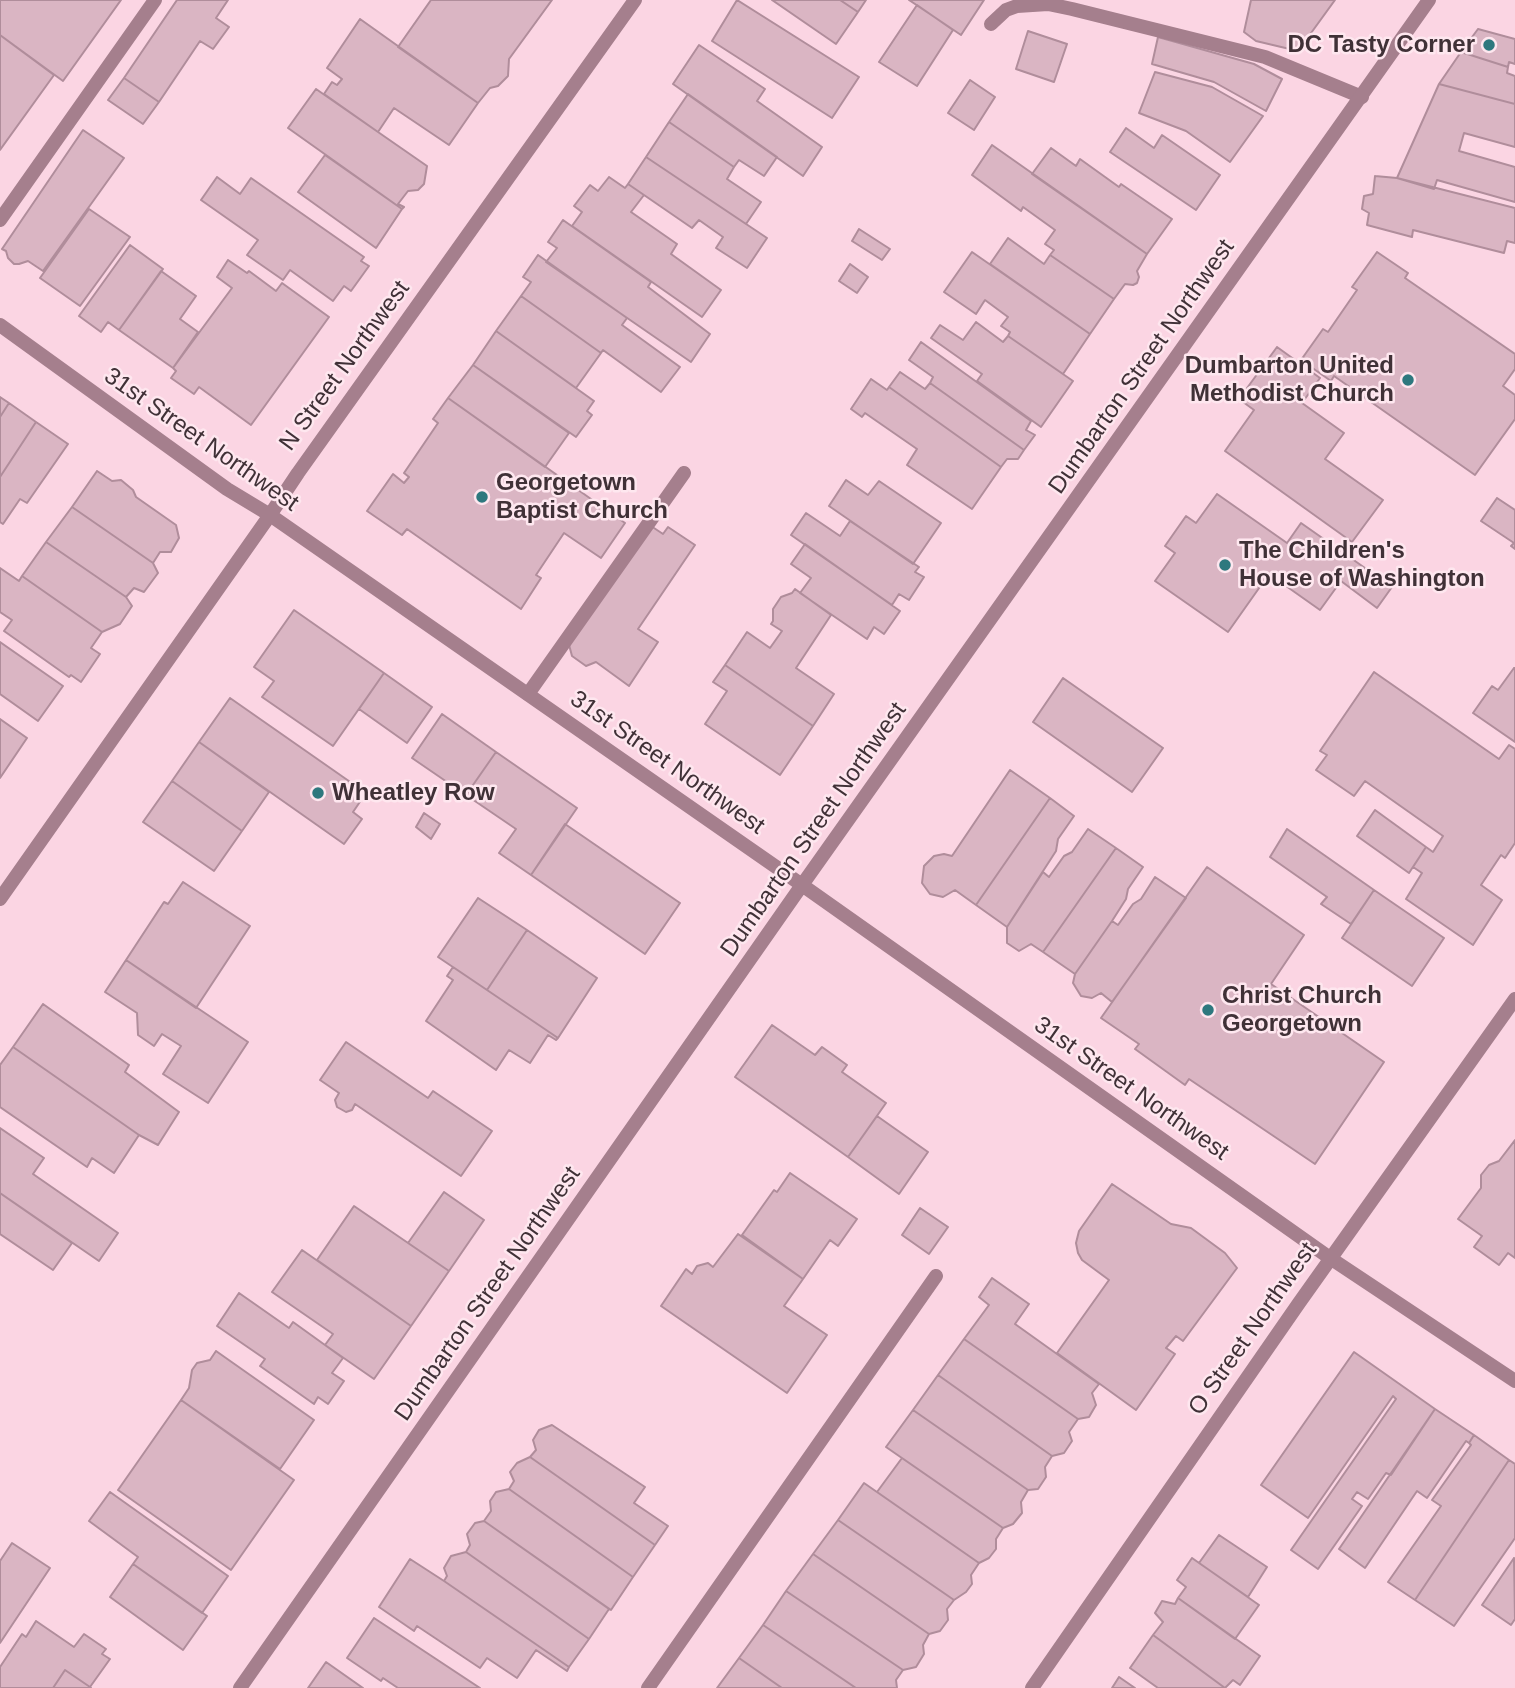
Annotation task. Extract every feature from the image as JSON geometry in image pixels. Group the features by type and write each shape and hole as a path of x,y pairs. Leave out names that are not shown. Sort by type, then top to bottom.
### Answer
{"street":[{"path":"0,220 155,0"},
{"name":"N Street Northwest","path":"0,899 298,473 635,0"},
{"name":"Dumbarton Street Northwest","path":"240,1688 802,885 1429,0"},
{"path":"991,24 1006,10 1017,6 1048,4 1265,57 1362,97"},
{"name":"31st Street Northwest","path":"0,325 228,489 270,515 802,885 1330,1258 1515,1381"},
{"path":"527,694 684,473"},
{"name":"O Street Northwest","path":"1032,1688 1330,1258 1515,999"},
{"path":"648,1688 936,1276"}],"building":[{"path":"0,0 121,0 63,81 0,35"},
{"path":"177,0 228,0 216,18 229,27 213,49 200,41 159,102 124,78"},
{"path":"431,0 552,0 509,59 508,76 498,86 490,88 478,103 398,47"},
{"path":"737,0 859,77 832,118 712,41"},
{"path":"772,0 840,0 858,12 836,44"},
{"path":"840,0 866,0 858,12"},
{"path":"909,0 984,0 961,35"},
{"path":"1251,0 1335,0 1298,51 1256,41 1244,32"},
{"path":"917,5 953,30 917,86 879,62"},
{"path":"360,19 478,103 449,145 394,108 378,132 324,94 332,82 337,85 342,79 327,68"},
{"path":"1478,29 1515,39 1515,64 1509,62 1508,67 1461,52"},
{"path":"1028,31 1067,44 1054,82 1016,69"},
{"path":"0,35 54,75 0,150"},
{"path":"1158,37 1254,64 1282,79 1266,111 1214,82 1152,64"},
{"path":"699,45 765,89 757,101 822,147 803,176 673,84"},
{"path":"1461,52 1508,67 1507,73 1515,76 1515,104 1439,84"},
{"path":"1155,72 1212,87 1263,116 1230,162 1186,131 1139,113"},
{"path":"124,78 159,102 143,124 108,100"},
{"path":"970,80 995,97 974,130 948,113"},
{"path":"1439,84 1515,104 1515,147 1464,133 1459,151 1515,167 1515,202 1437,180 1434,189 1397,178"},
{"path":"316,89 427,166 424,184 418,190 408,191 398,204 404,207 402,209 288,128"},
{"path":"688,94 777,157 764,176 739,160 734,167 669,122"},
{"path":"669,122 734,167 727,179 761,202 746,224 646,157"},
{"path":"1126,128 1154,148 1162,135 1220,175 1196,210 1110,152"},
{"path":"83,130 124,158 43,271 28,261 14,264 2,249"},
{"path":"992,145 1147,254 1137,271 1137,283 1125,284 1114,299 1050,255 1054,250 1045,244 1055,230 1023,207 1021,211 972,175"},
{"path":"1051,148 1076,166 1080,159 1119,187 1121,184 1172,219 1147,254 1032,174"},
{"path":"325,155 402,209 376,248 298,192"},
{"path":"646,157 767,238 747,268 716,248 723,237 699,220 692,228 628,184"},
{"path":"1375,176 1397,178 1515,208 1515,243 1507,241 1504,253 1413,230 1412,237 1367,225 1369,213 1362,209 1364,196 1373,194"},
{"path":"217,177 240,194 251,178 364,257 361,261 369,266 351,291 344,286 333,301 290,270 283,280 247,255 258,240 201,200"},
{"path":"609,177 625,188 628,184 644,195 631,212 677,244 671,254 721,290 702,317 572,226 582,212 574,206 590,185 598,191"},
{"path":"89,209 130,237 80,306 40,278"},
{"path":"563,220 651,282 648,287 710,334 691,362 546,262 557,248 548,242"},
{"path":"859,229 890,249 882,260 852,241"},
{"path":"1008,238 1044,264 1050,255 1114,299 1090,334 990,264"},
{"path":"130,245 163,269 119,330 108,322 101,332 79,316"},
{"path":"972,252 1090,334 1063,374 1008,336 1010,332 1001,326 1008,317 985,300 976,314 944,292"},
{"path":"1377,252 1408,273 1405,278 1515,354 1515,369 1503,386 1515,395 1515,419 1475,475 1334,376 1331,381 1301,360 1323,329 1328,332 1357,290 1352,287"},
{"path":"538,255 627,318 622,325 680,367 661,392 521,296 531,282 523,277"},
{"path":"228,260 247,273 249,271 276,291 282,283 329,317 251,425 199,387 194,394 171,378 176,371 173,368 232,288 217,277"},
{"path":"850,264 868,277 857,293 839,281"},
{"path":"161,271 196,296 180,319 198,332 173,368 119,330"},
{"path":"521,296 601,353 576,388 496,331"},
{"path":"976,322 1003,342 1008,336 1073,381 1041,427 977,381 982,374 931,338 940,325 963,340"},
{"path":"496,331 594,401 587,411 592,415 576,437 473,365"},
{"path":"921,342 1031,421 1026,430 1035,435 1024,450 930,383 933,377 909,360"},
{"path":"1277,347 1320,378 1302,403 1344,433 1325,459 1383,500 1352,542 1225,451 1254,410 1239,399"},
{"path":"473,365 569,433 545,467 448,398"},
{"path":"900,372 925,389 930,383 1024,450 1018,459 1007,459 1001,467 889,387"},
{"path":"871,379 887,390 889,387 1001,467 972,509 907,465 917,449 865,413 862,417 851,409"},
{"path":"0,397 9,403 0,417"},
{"name":"Georgetown Baptist Church","path":"448,398 625,523 601,558 564,533 536,575 541,578 521,609 407,529 402,535 367,511 393,474 404,483 409,477 404,473 438,423 433,419"},
{"path":"9,403 36,422 0,477 0,417"},
{"path":"36,422 68,444 27,503 20,499 3,524 0,522 0,477"},
{"path":"97,471 112,481 121,480 133,490 136,497 176,525 179,538 171,552 160,552 153,563 72,507"},
{"path":"846,480 868,495 879,481 941,523 913,564 829,506"},
{"path":"1217,494 1287,543 1301,523 1392,587 1377,608 1341,581 1320,610 1269,574 1228,632 1155,581 1175,553 1165,546 1186,516 1196,523"},
{"path":"1497,498 1515,510 1515,549 1511,546 1514,543 1481,521"},
{"path":"72,507 153,563 158,573 144,592 134,588 126,597 46,542"},
{"path":"806,513 840,536 850,521 919,567 915,572 924,577 909,600 899,594 892,605 791,535"},
{"path":"648,524 663,534 668,527 695,545 638,629 658,642 629,686 596,662 586,666 572,656 568,641"},
{"path":"46,542 126,597 132,606 120,624 102,632 22,576"},
{"path":"805,544 900,611 884,634 874,627 867,639 800,593 811,578 791,564"},
{"path":"0,568 19,581 22,576 102,632 91,648 100,654 81,682 71,675 69,677 4,631 12,620 0,612"},
{"path":"795,589 831,615 796,668 834,694 813,726 725,665 747,632 770,648 782,631 771,624 773,609 781,597"},
{"path":"294,610 384,673 333,746 262,697 274,681 254,667"},
{"path":"0,642 63,686 38,721 0,694"},
{"path":"725,665 813,726 780,775 705,724 727,691 713,682"},
{"path":"1514,668 1515,742 1473,713 1492,686 1498,690"},
{"path":"1374,672 1499,759 1509,745 1515,749 1515,843 1505,858 1501,855 1481,885 1502,900 1473,945 1406,899 1422,873 1413,867 1426,847 1433,852 1443,836 1365,781 1354,796 1316,770 1327,755 1320,751"},
{"path":"384,673 432,707 407,743 359,709"},
{"path":"1063,678 1163,748 1132,792 1033,722"},
{"path":"230,698 366,793 353,812 362,819 344,844 199,742"},
{"path":"442,714 496,752 466,795 412,758"},
{"path":"0,719 27,738 0,778"},
{"path":"199,742 269,792 242,831 172,781"},
{"path":"496,752 577,808 531,875 499,853 516,829 466,795"},
{"path":"1010,770 1050,798 976,905 955,890 943,897 930,894 922,883 924,866 934,856 952,856"},
{"path":"172,781 242,831 214,871 143,822"},
{"path":"1050,798 1074,816 1058,839 1056,851 1007,927 976,905"},
{"path":"1375,810 1426,847 1409,873 1357,836"},
{"path":"424,813 440,824 431,839 416,827"},
{"path":"565,824 680,903 645,954 531,875"},
{"path":"1088,829 1116,848 1043,952 1031,944 1019,951 1007,943 1007,927 1043,872 1049,877"},
{"path":"1287,829 1374,890 1351,924 1321,904 1327,897 1270,857"},
{"path":"1116,848 1143,867 1128,889 1126,899 1075,974 1043,952"},
{"name":"Christ Church Georgetown","path":"1207,867 1304,935 1271,984 1384,1062 1315,1164 1189,1079 1185,1085 1135,1049 1139,1044 1101,1018"},
{"path":"1155,877 1186,898 1112,1002 1101,993 1092,998 1081,996 1073,983 1075,974 1112,921 1118,925 1133,904 1141,899"},
{"path":"183,882 250,926 196,1008 126,960 164,902 168,904"},
{"path":"1374,890 1444,938 1412,986 1342,938"},
{"path":"478,898 527,930 487,990 438,957"},
{"path":"527,930 597,978 558,1038 487,990"},
{"path":"126,960 248,1042 208,1103 163,1074 181,1046 162,1034 154,1046 138,1035 137,1013 105,992"},
{"path":"453,967 558,1038 556,1040 548,1035 530,1063 509,1050 496,1070 426,1021 453,980 447,976"},
{"path":"43,1004 129,1065 125,1072 179,1112 158,1145 139,1135 13,1047"},
{"path":"772,1025 815,1055 822,1047 847,1065 842,1072 886,1103 848,1157 735,1077"},
{"path":"346,1042 428,1098 433,1091 492,1131 461,1176 355,1104 352,1110 346,1112 337,1107 335,1100 339,1093 320,1080"},
{"path":"13,1047 139,1135 114,1173 92,1158 87,1167 0,1107 0,1065"},
{"path":"877,1116 928,1152 899,1194 848,1157"},
{"path":"0,1128 44,1158 33,1174 118,1233 99,1261 0,1193"},
{"path":"1515,1140 1515,1258 1508,1253 1499,1265 1474,1247 1482,1236 1458,1219 1481,1188 1481,1175 1489,1165 1499,1161"},
{"path":"790,1173 857,1219 838,1246 830,1240 803,1279 742,1235 774,1190 777,1192"},
{"path":"1112,1184 1171,1224 1191,1228 1225,1253 1237,1268 1183,1341 1176,1336 1166,1348 1175,1354 1136,1410 1057,1353 1109,1280 1082,1260 1076,1243 1079,1231"},
{"path":"444,1192 484,1220 449,1271 408,1243"},
{"path":"0,1193 72,1243 53,1270 0,1234"},
{"path":"354,1206 449,1271 411,1326 317,1260"},
{"path":"920,1208 948,1227 929,1254 902,1235"},
{"path":"738,1234 803,1279 784,1306 827,1335 787,1393 661,1306 686,1269 692,1274 697,1266 708,1263 713,1267"},
{"path":"302,1250 411,1326 374,1379 325,1345 333,1334 272,1292"},
{"path":"992,1278 1029,1304 1015,1324 1099,1384 1092,1393 1096,1405 1089,1417 1078,1419 964,1339 989,1305 979,1297"},
{"path":"239,1293 289,1328 293,1322 343,1358 332,1373 344,1381 328,1404 318,1397 314,1404 260,1366 265,1359 217,1326"},
{"path":"964,1339 1078,1419 1069,1432 1072,1441 1064,1453 1052,1456 938,1375"},
{"path":"216,1351 314,1420 280,1469 181,1400 189,1388 192,1370 197,1363 210,1360"},
{"path":"1354,1352 1435,1409 1391,1475 1386,1473 1368,1499 1357,1492 1352,1499 1362,1506 1318,1569 1291,1550 1396,1399 1393,1396 1308,1518 1261,1485"},
{"path":"938,1375 1052,1456 1045,1467 1046,1477 1038,1489 1028,1490 913,1410"},
{"path":"181,1400 294,1480 231,1570 118,1490"},
{"path":"1435,1409 1474,1435 1469,1443 1466,1441 1427,1498 1417,1491 1365,1568 1339,1549"},
{"path":"913,1410 1028,1490 1021,1502 1022,1513 1013,1524 1003,1528 886,1447"},
{"path":"552,1425 645,1487 634,1503 668,1526 655,1545 530,1457 536,1450 533,1440 539,1430"},
{"path":"1474,1435 1509,1460 1415,1600 1388,1582 1441,1506 1432,1500 1471,1445 1469,1443"},
{"path":"530,1457 655,1545 633,1577 509,1489 514,1481 510,1472 517,1463"},
{"path":"902,1458 1003,1528 996,1539 996,1549 989,1558 979,1563 877,1492"},
{"path":"1509,1460 1515,1464 1515,1538 1454,1626 1415,1600"},
{"path":"864,1483 979,1563 971,1575 972,1584 966,1592 954,1600 838,1520"},
{"path":"509,1489 633,1577 611,1610 484,1521 491,1511 490,1501 496,1492"},
{"path":"110,1492 228,1576 202,1613 133,1564 138,1557 89,1521"},
{"path":"838,1520 954,1600 947,1609 948,1620 940,1631 929,1634 813,1554"},
{"path":"484,1521 609,1609 589,1639 466,1552 470,1545 467,1534 475,1523"},
{"path":"1219,1535 1267,1567 1248,1597 1199,1563"},
{"path":"12,1543 50,1568 0,1643 0,1561"},
{"path":"466,1552 589,1639 569,1667 444,1581 447,1576 444,1568 451,1556"},
{"path":"813,1554 929,1634 923,1645 924,1654 916,1667 903,1670 786,1591"},
{"path":"1192,1558 1259,1605 1235,1639 1178,1598 1186,1587 1177,1580"},
{"path":"1514,1558 1515,1619 1511,1625 1482,1605"},
{"path":"410,1559 569,1667 567,1671 536,1650 517,1678 487,1658 480,1668 417,1626 414,1631 379,1607"},
{"path":"133,1564 207,1616 183,1650 110,1597"},
{"path":"786,1591 903,1670 896,1680 897,1688 856,1688 763,1625"},
{"path":"1178,1598 1260,1656 1240,1685 1233,1680 1225,1688 1153,1635 1163,1622 1155,1613 1162,1601 1175,1604"},
{"path":"374,1618 480,1688 398,1688 383,1678 381,1681 347,1658"},
{"path":"36,1621 74,1647 84,1634 106,1649 102,1654 110,1659 90,1687 65,1670 53,1688 0,1688 0,1667 22,1634 26,1637"},
{"path":"763,1625 856,1688 782,1688 739,1658"},
{"path":"1153,1635 1225,1688 1158,1688 1130,1668"},
{"path":"739,1658 782,1688 717,1688"},
{"path":"326,1662 363,1688 308,1688"},
{"path":"65,1670 90,1687 91,1688 53,1688"},
{"path":"1119,1677 1135,1688 1112,1688"}],"place":[{"name":"DC Tasty Corner","path":"1489,45"},
{"name":"Dumbarton United Methodist Church","path":"1408,380"},
{"name":"Georgetown Baptist Church","path":"482,497"},
{"name":"The Children's House of Washington","path":"1225,565"},
{"name":"Wheatley Row","path":"318,793"},
{"name":"Christ Church Georgetown","path":"1208,1010"}]}
